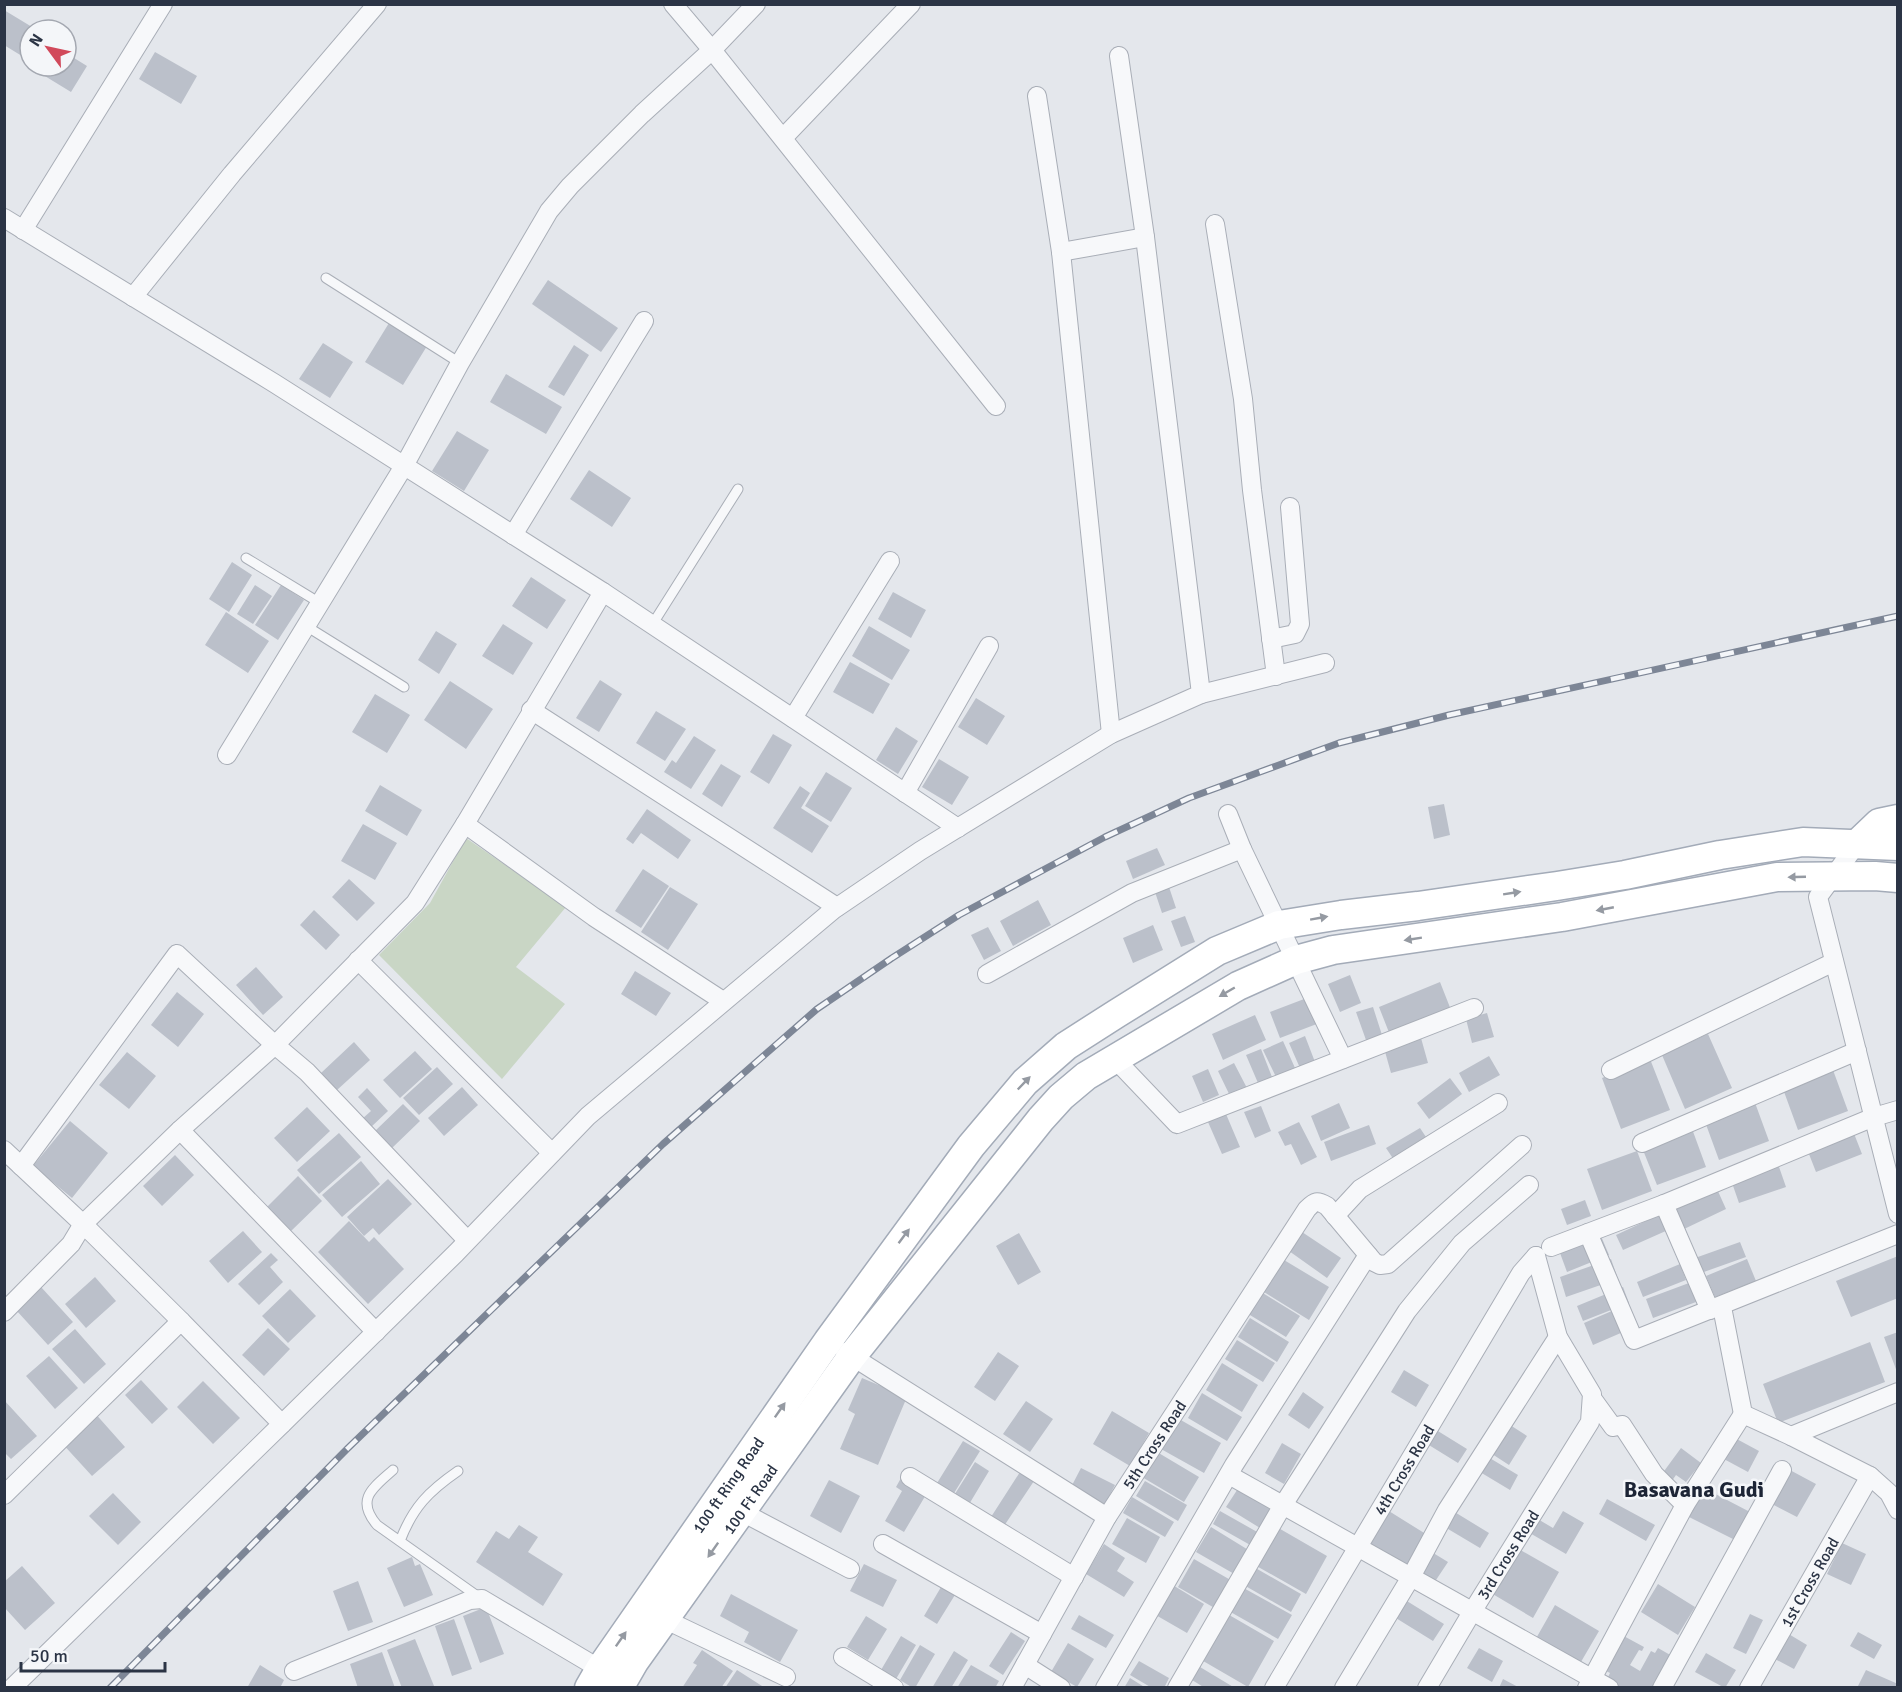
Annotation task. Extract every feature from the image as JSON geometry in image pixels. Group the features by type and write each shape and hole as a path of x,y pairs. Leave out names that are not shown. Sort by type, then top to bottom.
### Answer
{"main road":[{"path":"1857,844 1879,823 1898,819"},
{"name":"100 ft Ring Road","path":"603,1681 828,1341 869,1283 971,1146 1024,1082 1066,1046 1217,951 1279,925 1603,879 1720,855 1803,842 1898,846"},
{"name":"100 Ft Road","path":"603,1681 634,1662 852,1356 1041,1119 1086,1076 1238,986 1296,960 1333,950 1562,917 1777,877 1875,876 1898,878"}],"street":[{"path":"23,230 163,4"},
{"path":"133,297 232,174 377,4"},
{"path":"673,4 783,138 996,406"},
{"path":"227,755 404,466 460,363 549,211 570,186 642,114 712,50 756,4"},
{"path":"783,138 911,4"},
{"path":"1119,56 1145,237 1201,694"},
{"path":"1036,96 1061,252 1112,734"},
{"path":"4,218 274,383 603,592 957,828"},
{"path":"1215,224 1243,399 1252,490 1276,675"},
{"path":"1061,252 1145,237"},
{"path":"513,535 644,321"},
{"path":"1271,639 1295,634 1299,624 1290,507"},
{"path":"793,718 890,561"},
{"path":"4,1312 71,1244 83,1224 180,1130 274,1045 415,903 465,824 603,592"},
{"path":"905,793 989,646"},
{"path":"12,1688 376,1332 588,1116 837,907 957,828 1112,734 1201,694 1325,663"},
{"path":"531,710 837,907"},
{"path":"1228,814 1242,849 1343,1059"},
{"path":"465,824 594,917 723,1001"},
{"path":"1857,844 1818,897 1898,1214"},
{"path":"987,974 1132,893 1242,849"},
{"path":"21,1166 177,954 274,1045 307,1072 467,1240"},
{"path":"358,960 552,1153"},
{"path":"1611,1070 1834,962"},
{"path":"1114,1059 1177,1124 1474,1008"},
{"path":"1642,1143 1857,1052"},
{"path":"1498,1103 1360,1189 1335,1216 1368,1255 1380,1265 1388,1264 1522,1145"},
{"path":"1685,1505 1654,1474 1622,1425 1612,1427 1592,1398 1592,1394 1558,1337 1544,1251 1874,1117 1898,1110"},
{"path":"180,1130 376,1332"},
{"path":"4,1150 83,1224 282,1424"},
{"path":"1177,1688 1283,1505 1407,1311 1462,1243 1529,1185"},
{"name":"5th Cross Road","path":"1012,1688 1107,1517 1307,1209 1314,1202 1319,1201 1327,1206 1335,1216"},
{"path":"1229,1475 1358,1546 1596,1685 1685,1505 1743,1414 1716,1309 1664,1204"},
{"path":"1588,1233 1634,1340 1898,1234"},
{"name":"4th Cross Road","path":"1274,1688 1521,1273 1544,1251"},
{"path":"1105,1688 1229,1475 1368,1255"},
{"path":"4,1496 181,1321"},
{"path":"1344,1688 1411,1577 1447,1510 1558,1337"},
{"path":"828,1341 1107,1517"},
{"path":"1791,1436 1898,1392"},
{"name":"3rd Cross Road","path":"1427,1688 1590,1422 1592,1398"},
{"path":"1743,1414 1870,1476 1889,1493 1898,1510"},
{"path":"1662,1688 1782,1470"},
{"path":"910,1476 1074,1577"},
{"name":"1st Cross Road","path":"1749,1688 1870,1476"},
{"path":"740,1511 850,1569"},
{"path":"884,1544 1042,1635"},
{"path":"294,1671 470,1600 482,1599 603,1681"},
{"path":"664,1619 786,1677"},
{"path":"843,1657 894,1688"},
{"path":"1025,1665 1061,1688"}],"lane":[{"path":"326,278 460,363"},
{"path":"652,625 738,489"},
{"path":"246,558 320,603"},
{"path":"306,626 404,687"},
{"path":"393,1470 373,1488 366,1502 368,1514 377,1525 482,1599"},
{"path":"400,1541 408,1521 419,1504 436,1486 458,1470"}],"green space":[{"path":"466,838 566,907 516,967 565,1004 502,1079 379,955 430,903"}],"building":[{"path":"4,10 18,18 18,54 4,45"},
{"path":"155,52 197,76 181,104 139,79"},
{"path":"78,60 87,66 71,92 48,78 78,78"},
{"path":"548,280 618,328 601,352 532,304"},
{"path":"389,323 427,346 403,385 365,362"},
{"path":"323,343 353,362 330,398 299,379"},
{"path":"574,345 589,355 564,396 548,387"},
{"path":"506,374 562,407 546,434 490,402"},
{"path":"457,431 489,450 464,491 432,471"},
{"path":"589,470 631,498 612,527 570,499"},
{"path":"232,562 252,575 229,612 209,599"},
{"path":"531,577 566,600 547,629 512,606"},
{"path":"255,585 272,596 253,624 237,614"},
{"path":"281,585 304,600 278,640 255,625"},
{"path":"893,592 926,610 911,638 878,619"},
{"path":"226,612 269,641 248,673 205,645"},
{"path":"503,624 533,643 513,675 482,656"},
{"path":"869,626 910,650 892,680 852,656"},
{"path":"436,631 457,644 439,674 418,660"},
{"path":"850,662 890,684 873,714 833,692"},
{"path":"600,680 622,694 599,732 576,718"},
{"path":"450,681 493,709 466,749 424,720"},
{"path":"375,694 410,715 387,753 352,732"},
{"path":"976,698 1005,716 987,745 958,727"},
{"path":"656,711 686,729 665,761 636,743"},
{"path":"896,727 918,741 898,774 876,760"},
{"path":"773,734 792,745 769,784 750,772"},
{"path":"694,736 716,750 691,789 664,772 672,760 676,763"},
{"path":"939,759 969,777 952,805 922,787"},
{"path":"721,764 741,776 722,807 702,794"},
{"path":"826,772 852,788 831,822 805,806"},
{"path":"380,785 422,810 407,836 365,811"},
{"path":"800,786 810,793 801,808 829,826 812,853 773,828"},
{"path":"1444,804 1450,835 1434,839 1428,807"},
{"path":"647,809 691,840 678,859 641,833 633,844 626,839"},
{"path":"363,824 397,843 375,880 341,861"},
{"path":"1157,848 1165,865 1133,879 1126,861"},
{"path":"643,869 669,886 641,928 615,911"},
{"path":"349,879 375,903 357,921 332,897"},
{"path":"670,887 698,904 668,950 641,932"},
{"path":"1169,887 1176,908 1162,913 1155,892"},
{"path":"1038,900 1051,925 1013,946 1000,921"},
{"path":"314,910 340,935 326,950 300,925"},
{"path":"1185,916 1195,942 1181,947 1171,921"},
{"path":"1153,925 1163,950 1133,963 1123,938"},
{"path":"988,927 1001,951 984,960 971,935"},
{"path":"256,967 283,997 263,1015 236,985"},
{"path":"635,971 671,993 656,1016 621,994"},
{"path":"1350,975 1361,1003 1340,1012 1328,984"},
{"path":"1440,982 1451,1010 1390,1035 1379,1007"},
{"path":"177,992 204,1014 178,1047 151,1025"},
{"path":"1312,996 1322,1022 1280,1038 1270,1012"},
{"path":"1373,1007 1382,1035 1366,1040 1356,1012"},
{"path":"1487,1013 1494,1037 1472,1043 1466,1019"},
{"path":"1255,1015 1266,1040 1223,1060 1212,1034"},
{"path":"1708,1034 1732,1088 1685,1109 1662,1055"},
{"path":"1305,1036 1315,1062 1300,1068 1289,1043"},
{"path":"1421,1038 1428,1063 1391,1073 1384,1048"},
{"path":"1283,1041 1295,1068 1276,1077 1263,1050"},
{"path":"354,1042 370,1060 337,1090 321,1073"},
{"path":"1261,1049 1272,1077 1258,1083 1246,1055"},
{"path":"415,1051 432,1069 400,1098 383,1080"},
{"path":"127,1052 156,1076 129,1109 99,1085"},
{"path":"1489,1056 1500,1075 1469,1092 1459,1073"},
{"path":"1650,1059 1670,1110 1621,1129 1602,1078"},
{"path":"1234,1063 1248,1090 1231,1098 1218,1071"},
{"path":"437,1067 453,1084 419,1115 403,1098"},
{"path":"1208,1069 1219,1095 1203,1102 1192,1076"},
{"path":"1833,1070 1848,1111 1798,1130 1783,1089"},
{"path":"1450,1078 1462,1094 1429,1119 1417,1103"},
{"path":"462,1087 478,1105 444,1136 428,1118"},
{"path":"367,1088 388,1111 370,1128 362,1119 371,1111 358,1097"},
{"path":"1754,1100 1769,1141 1719,1160 1704,1119"},
{"path":"1339,1103 1350,1128 1321,1141 1311,1116"},
{"path":"403,1104 420,1121 392,1148 375,1131"},
{"path":"1261,1106 1271,1131 1255,1138 1244,1112"},
{"path":"307,1107 330,1131 297,1162 274,1138"},
{"path":"1226,1114 1240,1147 1222,1154 1208,1122"},
{"path":"70,1121 108,1153 72,1198 33,1166"},
{"path":"1299,1122 1317,1157 1301,1165 1291,1144 1285,1146 1278,1132"},
{"path":"1369,1125 1376,1144 1331,1161 1324,1142"},
{"path":"1691,1126 1706,1167 1657,1185 1641,1145"},
{"path":"1420,1128 1428,1140 1394,1160 1386,1148"},
{"path":"1853,1131 1862,1154 1816,1172 1807,1149"},
{"path":"339,1133 361,1157 319,1194 297,1170"},
{"path":"1637,1151 1652,1191 1602,1210 1587,1169"},
{"path":"175,1155 194,1175 162,1206 143,1186"},
{"path":"361,1161 380,1184 342,1217 322,1195"},
{"path":"1778,1164 1786,1187 1739,1203 1731,1180"},
{"path":"298,1176 322,1201 290,1232 266,1208"},
{"path":"388,1179 412,1204 379,1235 373,1228 364,1236 347,1217"},
{"path":"1717,1189 1726,1209 1682,1230 1673,1209"},
{"path":"1585,1200 1591,1216 1567,1225 1561,1209"},
{"path":"1661,1214 1668,1230 1623,1250 1616,1235"},
{"path":"349,1221 369,1242 374,1237 404,1269 368,1304 318,1252"},
{"path":"243,1231 262,1252 228,1283 209,1261"},
{"path":"1302,1232 1341,1258 1327,1278 1289,1251"},
{"path":"1019,1233 1041,1272 1018,1285 996,1246"},
{"path":"1601,1236 1609,1255 1567,1272 1560,1253"},
{"path":"1740,1242 1746,1257 1701,1273 1695,1258"},
{"path":"271,1253 278,1260 270,1267 283,1282 259,1305 238,1284"},
{"path":"1898,1256 1898,1298 1851,1317 1836,1281"},
{"path":"1611,1259 1618,1279 1566,1297 1560,1277"},
{"path":"1747,1259 1756,1281 1715,1297 1706,1276"},
{"path":"1284,1260 1329,1287 1309,1320 1264,1292"},
{"path":"1680,1264 1686,1280 1643,1297 1637,1282"},
{"path":"95,1277 116,1301 86,1328 65,1304"},
{"path":"1689,1283 1696,1302 1653,1318 1646,1299"},
{"path":"41,1287 73,1322 48,1345 16,1310"},
{"path":"1623,1287 1629,1303 1583,1321 1577,1306"},
{"path":"290,1289 316,1316 288,1343 262,1316"},
{"path":"1258,1290 1300,1316 1286,1337 1245,1312"},
{"path":"1628,1304 1637,1326 1593,1345 1584,1323"},
{"path":"1250,1318 1289,1342 1277,1362 1238,1337"},
{"path":"268,1328 290,1349 264,1376 242,1355"},
{"path":"75,1329 106,1364 84,1384 52,1349"},
{"path":"1898,1332 1898,1372 1897,1372 1884,1337"},
{"path":"1237,1340 1275,1363 1263,1382 1225,1359"},
{"path":"1870,1342 1885,1382 1778,1423 1763,1384"},
{"path":"998,1352 1019,1366 995,1401 974,1387"},
{"path":"49,1356 78,1388 55,1409 26,1376"},
{"path":"1222,1363 1258,1385 1242,1412 1206,1390"},
{"path":"1404,1370 1429,1385 1416,1407 1391,1392"},
{"path":"862,1378 907,1397 878,1465 840,1449 855,1414 848,1410"},
{"path":"141,1380 168,1409 152,1424 125,1395"},
{"path":"203,1381 240,1418 213,1444 177,1407"},
{"path":"1303,1392 1324,1407 1309,1429 1288,1415"},
{"path":"1202,1393 1242,1417 1227,1441 1188,1418"},
{"path":"4,1400 37,1436 11,1459 4,1452"},
{"path":"1026,1401 1053,1419 1030,1452 1003,1434"},
{"path":"93,1411 125,1447 92,1476 60,1441"},
{"path":"1112,1411 1149,1433 1130,1466 1093,1444"},
{"path":"1179,1419 1221,1443 1204,1473 1161,1449"},
{"path":"1507,1423 1527,1436 1509,1465 1489,1452"},
{"path":"1433,1428 1467,1449 1458,1463 1424,1442"},
{"path":"1733,1437 1759,1451 1748,1472 1722,1458"},
{"path":"963,1441 980,1451 951,1498 934,1488"},
{"path":"1282,1443 1301,1454 1284,1484 1265,1473"},
{"path":"1681,1448 1701,1463 1686,1482 1676,1475 1669,1485 1659,1478"},
{"path":"1157,1452 1199,1477 1184,1502 1142,1477"},
{"path":"1488,1457 1518,1475 1510,1490 1480,1472"},
{"path":"975,1462 989,1471 968,1506 953,1497"},
{"path":"1081,1468 1115,1485 1103,1508 1069,1491"},
{"path":"1788,1469 1816,1484 1797,1517 1770,1503"},
{"path":"1020,1472 1034,1481 1004,1526 991,1517"},
{"path":"901,1478 927,1493 904,1532 885,1521 902,1491 896,1487"},
{"path":"829,1480 860,1496 841,1533 810,1516"},
{"path":"1145,1481 1187,1505 1178,1521 1136,1496"},
{"path":"1241,1484 1275,1505 1260,1528 1226,1507"},
{"path":"1704,1488 1750,1512 1735,1540 1689,1517"},
{"path":"113,1493 141,1522 118,1545 89,1516"},
{"path":"1132,1497 1174,1522 1165,1537 1123,1513"},
{"path":"1607,1499 1655,1525 1646,1541 1599,1514"},
{"path":"1384,1508 1429,1536 1410,1568 1365,1541"},
{"path":"1220,1511 1259,1533 1252,1546 1213,1524"},
{"path":"1453,1511 1489,1533 1480,1548 1443,1526"},
{"path":"1563,1511 1584,1523 1566,1554 1528,1532 1536,1518 1553,1528"},
{"path":"1127,1518 1160,1537 1146,1563 1112,1544"},
{"path":"519,1525 538,1537 528,1552 563,1574 543,1606 476,1562 496,1531 509,1539"},
{"path":"1275,1526 1327,1556 1306,1594 1253,1564"},
{"path":"1211,1527 1250,1551 1236,1575 1196,1552"},
{"path":"1842,1543 1866,1554 1851,1585 1827,1574"},
{"path":"1104,1544 1125,1558 1117,1571 1134,1582 1124,1597 1086,1574"},
{"path":"1517,1548 1559,1572 1533,1618 1491,1593"},
{"path":"1430,1551 1448,1562 1434,1583 1416,1572"},
{"path":"412,1557 415,1566 420,1564 433,1595 404,1607 387,1568"},
{"path":"1194,1559 1234,1582 1218,1610 1178,1587"},
{"path":"864,1564 897,1580 883,1607 850,1591"},
{"path":"22,1566 55,1603 25,1630 4,1607 4,1582"},
{"path":"1252,1566 1301,1594 1291,1612 1242,1584"},
{"path":"358,1581 373,1622 348,1631 333,1591"},
{"path":"944,1582 958,1590 937,1624 924,1616"},
{"path":"1171,1584 1204,1604 1187,1633 1154,1614"},
{"path":"1658,1584 1695,1607 1678,1635 1641,1612"},
{"path":"1240,1586 1292,1615 1278,1639 1227,1610"},
{"path":"731,1594 798,1630 780,1662 744,1642 749,1632 720,1616"},
{"path":"1402,1598 1444,1624 1433,1641 1391,1615"},
{"path":"1555,1605 1599,1631 1578,1667 1534,1642"},
{"path":"486,1607 504,1654 480,1663 463,1616"},
{"path":"1224,1612 1274,1641 1248,1687 1198,1658"},
{"path":"1750,1614 1763,1620 1746,1654 1733,1648"},
{"path":"1079,1615 1114,1635 1106,1648 1071,1629"},
{"path":"866,1616 887,1629 868,1660 847,1647"},
{"path":"454,1619 472,1669 452,1676 435,1626"},
{"path":"1011,1632 1025,1641 1003,1675 989,1666"},
{"path":"1858,1632 1882,1645 1874,1659 1850,1646"},
{"path":"1787,1633 1807,1645 1794,1669 1773,1658"},
{"path":"1620,1634 1644,1647 1642,1651 1639,1650 1630,1665 1640,1671 1651,1651 1655,1653 1658,1648 1672,1656 1655,1688 1613,1688 1605,1683 1610,1673 1606,1671"},
{"path":"901,1636 916,1645 896,1679 881,1670"},
{"path":"415,1639 434,1686 430,1688 402,1688 387,1650"},
{"path":"1068,1643 1094,1659 1077,1687 1051,1672"},
{"path":"920,1645 935,1654 913,1688 900,1680"},
{"path":"1479,1648 1503,1661 1492,1682 1467,1668"},
{"path":"702,1650 733,1671 721,1688 682,1688 697,1665 693,1663"},
{"path":"954,1651 968,1660 951,1688 932,1688"},
{"path":"382,1652 395,1688 358,1688 350,1664"},
{"path":"1706,1653 1736,1670 1725,1688 1695,1672"},
{"path":"1139,1661 1169,1678 1164,1688 1152,1688 1130,1675"},
{"path":"260,1665 284,1680 280,1688 247,1688"},
{"path":"971,1665 999,1681 995,1688 957,1688"},
{"path":"1200,1667 1235,1688 1205,1688 1192,1680"},
{"path":"737,1670 765,1688 725,1688"},
{"path":"1866,1670 1898,1684 1896,1688 1857,1688"},
{"path":"1130,1678 1146,1688 1124,1688"},
{"path":"1503,1679 1520,1688 1499,1688"}],"railway":[{"path":"110,1688 348,1448 663,1144 817,1009 959,915 1105,837 1189,798 1339,743 1449,715 1898,616"}],"district":[{"name":"Basavana Gudi","path":"1694,1489"}]}
